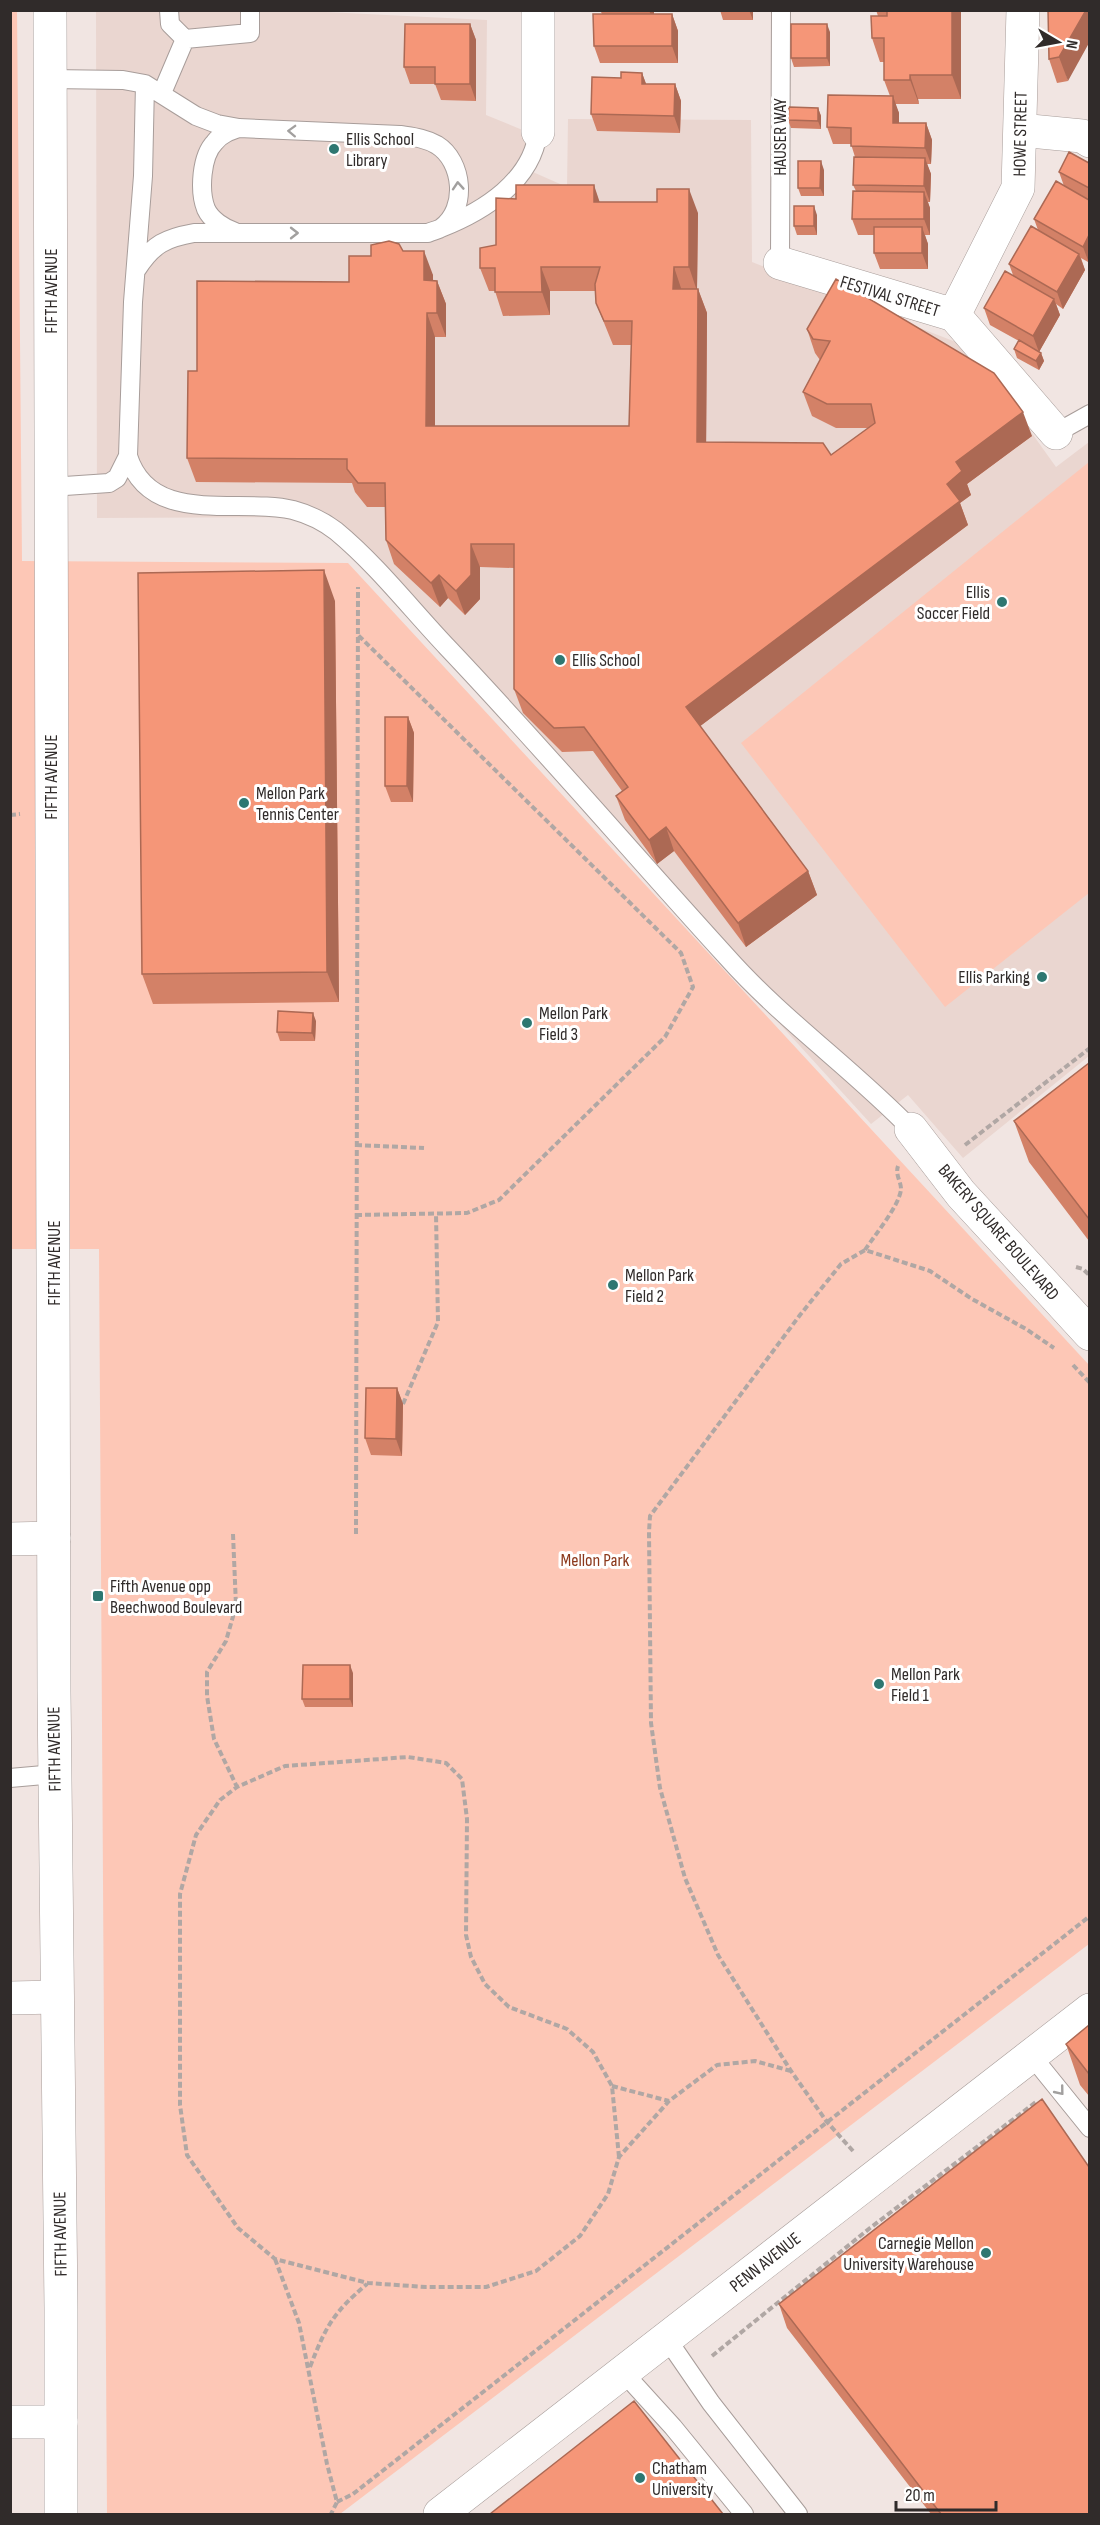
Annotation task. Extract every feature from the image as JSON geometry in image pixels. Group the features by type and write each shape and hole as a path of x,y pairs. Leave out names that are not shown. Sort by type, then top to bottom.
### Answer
{"main road":[{"name":"FIFTH AVENUE","path":"50,10 55,1774 61,2514"},
{"path":"538,10 538,132"},
{"name":"HOWE STREET","path":"954,315 1018,188 1023,10"},
{"path":"1020,130 1087,132"},
{"name":"FESTIVAL STREET","path":"780,263 954,315 1056,433"},
{"name":"BAKERY SQUARE BOULEVARD","path":"911,1129 961,1194 1089,1334"},
{"path":"10,1539 54,1538"},
{"path":"10,1998 57,1996"},
{"name":"PENN AVENUE","path":"440,2514 1089,2010"},
{"path":"10,2422 61,2422"}],"lane":[{"path":"169,10 170,24 185,39"},
{"path":"185,39 250,33 250,10"},
{"name":"HAUSER WAY","path":"780,263 781,10"},
{"path":"162,93 185,39"},
{"path":"50,79 123,80 145,84 196,116 217,124 239,128 400,135 419,138 438,146 447,155 459,180 460,192 451,216 441,228"},
{"path":"145,84 143,176 133,302 128,456 132,469 143,484 159,496 180,502 290,510 311,515 335,531 515,719 730,961 911,1129"},
{"path":"236,233 221,225 207,210 203,195 207,155 214,142 225,133 239,128"},
{"path":"137,269 146,256 170,237 194,232 428,233 470,217 496,199 518,178 531,157 538,132"},
{"path":"1056,433 1089,414"},
{"path":"50,487 109,483 117,478 128,456"},
{"path":"10,1778 55,1774"},
{"path":"1031,2055 1089,2128"},
{"path":"666,2339 711,2403 798,2514"},
{"path":"623,2372 673,2427 744,2514"}],"path":[{"path":"356,1534 357,552"},
{"path":"356,1215 467,1213 499,1200 665,1037 693,987 681,953 358,635"},
{"path":"939,1165 1089,1048"},
{"path":"827,2122 791,2071 718,1955 685,1878 660,1788 651,1724 650,1516 800,1315 841,1264 865,1250 897,1201 901,1189 896,1173 911,1129"},
{"path":"356,1144 424,1148"},
{"path":"403,1404 438,1322 436,1214"},
{"path":"865,1250 930,1271 1064,1355"},
{"path":"1070,1362 1089,1383"},
{"path":"233,1534 236,1606 226,1641 207,1672 207,1696 214,1739 237,1787"},
{"path":"408,1757 446,1763 462,1779 467,1819 466,1935 471,1957 486,1984 509,2007 567,2029 593,2052 612,2086 619,2157 608,2194 580,2236 536,2271 486,2287 368,2283 275,2259 238,2228 187,2155 180,2105 180,1894 196,1834 220,1800 237,1787 285,1766 408,1757"},
{"path":"336,2502 362,2486 1089,1916"},
{"path":"619,2157 669,2101 717,2065 755,2061 791,2071"},
{"path":"612,2086 669,2101"},
{"path":"691,2373 870,2228 1056,2086"},
{"path":"275,2259 299,2322 336,2502 332,2514"},
{"path":"309,2370 325,2330 344,2304 368,2283"}],"shaded area":[{"path":"286,10 487,20 486,115 525,131 526,169 567,187 568,119 751,120 752,262 971,348 1056,467 1089,442 1089,1056 963,1158 908,1095 871,1124 318,517 97,518 96,11"}],"green space":[{"name":"Mellon Park","path":"17,10 22,561 348,563 1089,1365 1089,1944 340,2514 107,2514 99,1249 11,1249 10,11"},
{"name":"Ellis Soccer Field","path":"1089,462 1089,893 945,1007 741,743"}],"building":[{"path":"749,10 749,11 720,11"},
{"path":"887,10 952,10 952,75 910,75 910,80 884,80 884,38 872,38 871,16 887,16"},
{"path":"1048,10 1086,10 1059,57 1049,59"},
{"path":"593,14 672,14 672,46 594,46"},
{"path":"405,24 470,24 470,84 435,84 435,67 404,67"},
{"path":"791,24 827,24 827,58 791,58"},
{"path":"621,72 642,73 642,84 675,84 674,116 591,114 592,77 621,78"},
{"path":"828,95 893,96 893,123 926,123 925,148 851,146 851,128 827,127"},
{"path":"789,107 818,108 818,121 788,120"},
{"path":"1069,152 1089,163 1089,188 1059,172"},
{"path":"854,157 925,158 924,186 853,185"},
{"path":"798,161 821,161 820,188 798,188"},
{"path":"1056,181 1089,200 1089,235 1083,247 1034,219"},
{"name":"Ellis School","path":"516,185 594,185 594,202 657,202 657,189 689,189 689,267 674,267 673,289 698,289 697,442 823,443 831,455 875,423 871,404 827,404 803,392 830,341 813,339 807,329 836,279 994,373 1023,412 956,462 962,471 947,484 960,501 686,707 808,871 738,923 666,827 649,840 616,796 628,787 584,727 554,728 514,689 514,544 471,544 471,575 456,591 439,575 431,583 386,540 385,483 358,483 347,469 347,459 187,458 188,371 197,371 197,281 349,282 349,256 371,256 371,245 389,241 399,244 403,251 424,251 424,280 437,281 437,313 427,313 426,426 629,426 632,321 604,321 596,303 595,284 600,267 541,267 542,292 495,292 495,268 480,268 480,248 496,245 496,198 516,199"},
{"path":"853,191 924,192 924,219 852,219"},
{"path":"794,206 814,206 814,226 794,226"},
{"path":"1031,226 1079,254 1057,292 1009,264"},
{"path":"874,227 922,227 922,253 874,253"},
{"path":"1005,271 1054,299 1033,336 984,308"},
{"path":"1019,340 1041,353 1036,361 1014,349"},
{"name":"Mellon Park Tennis Center","path":"324,570 327,972 142,974 138,573"},
{"path":"385,717 408,717 407,786 385,786"},
{"path":"278,1011 313,1013 312,1033 277,1032"},
{"path":"1089,1063 1089,1219 1014,1121"},
{"path":"366,1388 397,1388 396,1439 365,1438"},
{"path":"303,1665 350,1665 350,1699 302,1699"},
{"path":"1089,2025 1089,2074 1066,2044"},
{"name":"Carnegie Mellon University Warehouse","path":"1042,2099 1089,2167 1089,2514 941,2514 779,2304"},
{"path":"634,2401 723,2514 490,2514"}],"place":[{"name":"Ellis School Library","path":"334,149"},
{"name":"Ellis Soccer Field","path":"1002,602"},
{"name":"Ellis School","path":"560,660"},
{"name":"Mellon Park Tennis Center","path":"244,803"},
{"name":"Ellis Parking","path":"1042,977"},
{"name":"Mellon Park Field 3","path":"527,1023"},
{"name":"Mellon Park Field 2","path":"613,1285"},
{"name":"Fifth Avenue opp Beechwood Boulevard","path":"98,1596"},
{"name":"Mellon Park Field 1","path":"879,1684"},
{"name":"Carnegie Mellon University Warehouse","path":"986,2253"},
{"name":"Chatham University","path":"640,2478"}]}
